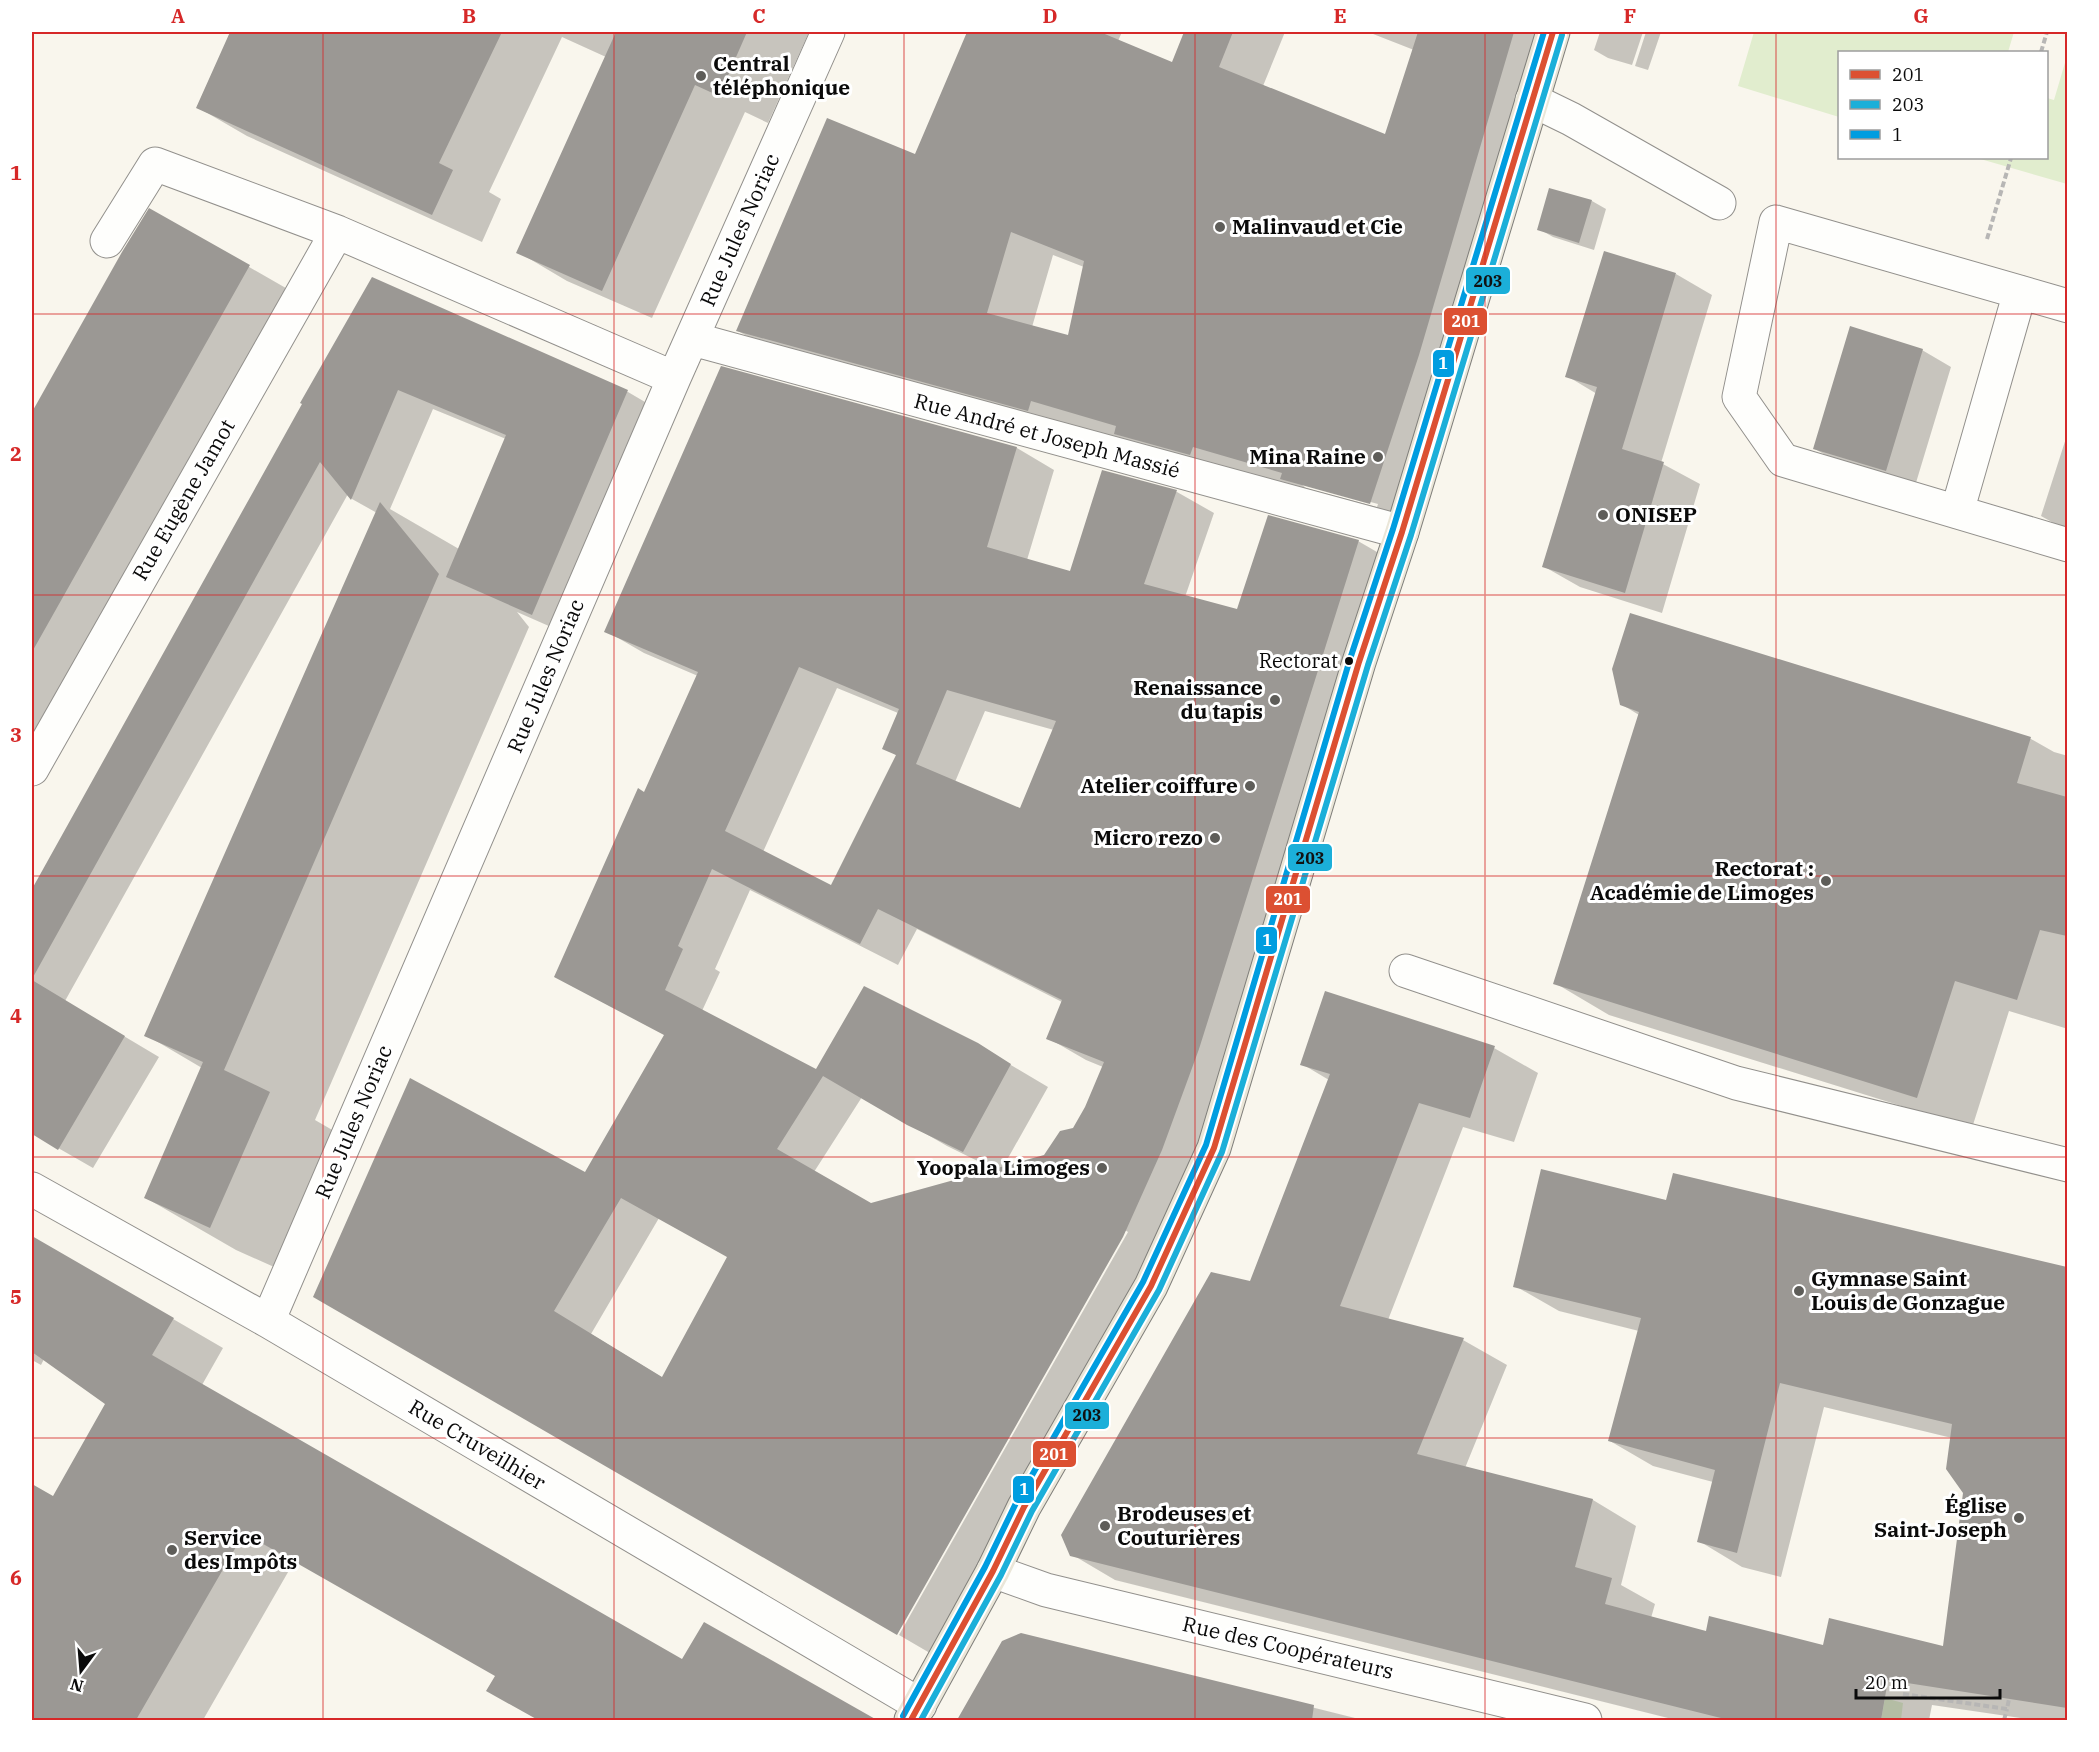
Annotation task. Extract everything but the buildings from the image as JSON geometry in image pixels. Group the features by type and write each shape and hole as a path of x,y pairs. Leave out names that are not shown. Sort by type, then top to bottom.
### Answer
{"main road":[{"path":"915,1713 993,1571 1024,1507 1151,1286 1214,1148 1359,662 1402,532 1553,32"}],"street":[{"name":"Rue Jules Noriac","path":"268,1321 674,378 828,32"},
{"path":"1532,100 1571,119 1719,204"},
{"path":"107,241 155,164 337,231 674,378"},
{"path":"2067,306 1776,222 1739,397 1783,460 2067,545"},
{"name":"Rue Eugène Jamot","path":"32,769 337,231"},
{"path":"1957,512 2020,292"},
{"name":"Rue André et Joseph Massié","path":"693,339 1402,532"},
{"path":"1406,971 1736,1083 2067,1165"},
{"name":"Rue Cruveilhier","path":"32,1189 268,1321 915,1713"},
{"name":"Rue des Coopérateurs","path":"993,1571 1046,1590 1585,1720"}],"path":[{"path":"2041,51 2047,32"},
{"path":"1976,280 2011,159"},
{"path":"1903,1694 2007,1709"},
{"path":"2004,1720 2008,1699"}],"green space":[{"path":"1754,32 2014,32 2008,51 1838,51 1838,117 1738,86"},
{"path":"2067,56 2067,184 1980,159 2048,159 2048,98 2054,100"},
{"path":"1885,1698 1903,1703 1901,1720 1881,1720"}],"transit line":[{"name":"1","path":"903,1716 985,1567 1016,1503 1143,1282 1206,1145 1350,659 1393,529 1544,32"},
{"name":"201","path":"911,1720 993,1571 1024,1507 1151,1286 1214,1148 1359,662 1402,532 1553,32"},
{"name":"203","path":"921,1720 1001,1575 1032,1511 1159,1290 1222,1152 1368,665 1411,535 1562,35"}],"place":[{"name":"Central téléphonique","path":"701,76"},
{"name":"Malinvaud et Cie","path":"1220,227"},
{"name":"Mina Raine","path":"1378,457"},
{"name":"ONISEP","path":"1603,515"},
{"name":"Rectorat","path":"1349,661"},
{"name":"Renaissance du tapis","path":"1275,700"},
{"name":"Atelier coiffure","path":"1250,786"},
{"name":"Micro rezo","path":"1215,838"},
{"name":"Rectorat : Académie de Limoges","path":"1826,881"},
{"name":"Yoopala Limoges","path":"1102,1168"},
{"name":"Gymnase Saint Louis de Gonzague","path":"1799,1291"},
{"name":"Église Saint-Joseph","path":"2019,1518"},
{"name":"Brodeuses et Couturières","path":"1105,1526"},
{"name":"Service des Impôts","path":"172,1550"}]}
